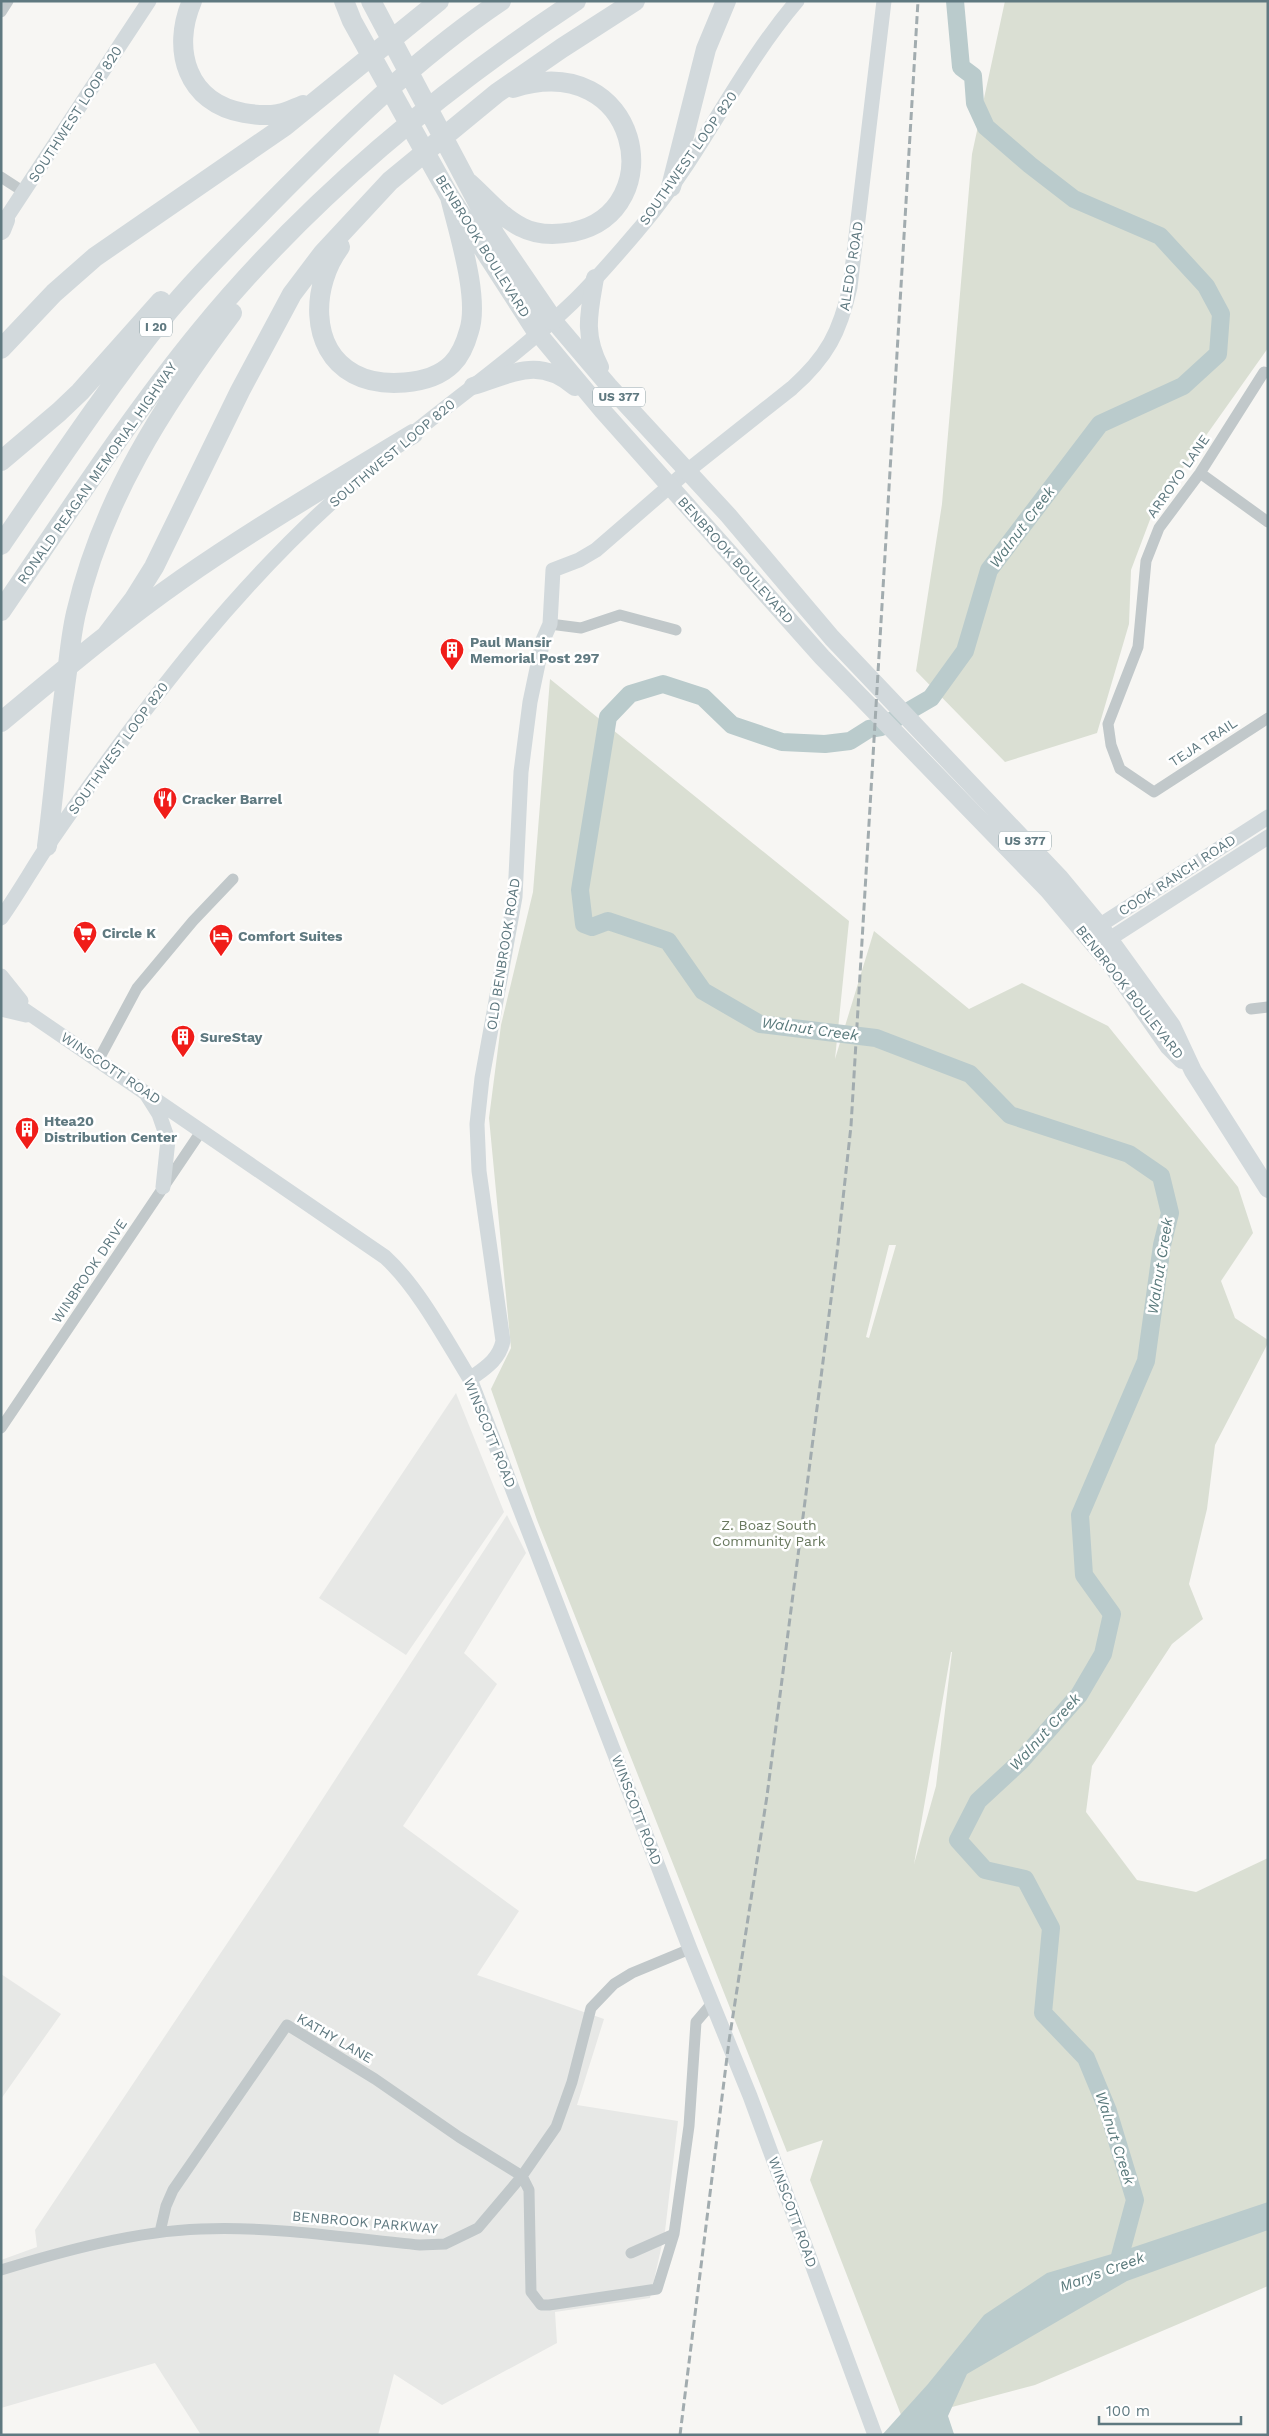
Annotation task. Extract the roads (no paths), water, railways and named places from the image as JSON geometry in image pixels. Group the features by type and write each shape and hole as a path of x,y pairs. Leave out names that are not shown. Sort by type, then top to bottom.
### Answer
{"highway":[{"path":"192,1 185,18 182,42 186,66 195,85 211,100 232,111 257,115 279,114 317,100"},
{"path":"334,1 353,22"},
{"name":"BENBROOK BOULEVARD","path":"344,1 353,22 447,190 537,332"},
{"path":"1,349 54,293 95,257 245,156 439,1"},
{"name":"I 20","path":"1,545 97,404 197,278 340,132 421,62 501,1"},
{"name":"RONALD REAGAN MEMORIAL HIGHWAY","path":"1,610 128,425 164,376 248,277 322,202 381,148 506,49 576,1"},
{"path":"105,637 134,599 154,567 240,391 292,294 323,253 377,194 497,93 562,48 636,1"},
{"path":"671,187 706,49 726,1"},
{"name":"BENBROOK BOULEVARD","path":"372,3 465,175 495,235 553,320"},
{"path":"465,175 521,227 540,233 561,234 580,230 598,222 614,207 625,190 631,171 626,129 616,110 599,95 583,87 548,80 531,82 497,93"},
{"path":"1,461 80,392 213,243 323,136 340,132"},
{"path":"377,194 366,213 336,252 323,279 319,297 318,316 327,347 338,361 354,374 374,381 395,383 412,382 436,374 451,365 460,352 470,330 472,309 470,285 447,190"},
{"path":"48,846 61,721 75,615 100,532 127,473 152,429 193,366 232,313 310,230 322,202"},
{"path":"1,722 105,637 182,579 292,508 413,434"}],"main road":[{"name":"SOUTHWEST LOOP 820","path":"2,225 149,1"},
{"name":"SOUTHWEST LOOP 820","path":"2,917 48,846 167,681 227,607 303,528 413,434 553,320 595,278 645,221 671,187 776,26 797,1"},
{"name":"ALEDO ROAD","path":"670,486 808,374 829,348 839,328 850,287 884,1"},
{"path":"595,278 588,312 588,330 593,353 609,386"},
{"name":"BENBROOK BOULEVARD","path":"553,320 686,472 728,515 832,638 1060,878 1098,936 1172,1026 1193,1071 1268,1189"},
{"name":"BENBROOK BOULEVARD","path":"537,332 602,410 822,657 1048,890 1098,936"},
{"path":"473,386 523,371 548,371 564,378 602,410"},
{"name":"OLD BENBROOK ROAD","path":"470,1379 492,1362 501,1351 503,1341 479,1170 477,1124 482,1078 515,897 521,772 530,702 543,640 550,624 553,570 579,560 596,550 670,486"},
{"name":"COOK RANCH ROAD","path":"1098,936 1268,817"},
{"name":"COOK RANCH ROAD","path":"1098,936 1268,838"},
{"path":"1,976 35,1017"},
{"name":"WINSCOTT ROAD","path":"1,994 344,1227 396,1268 432,1317 470,1379 690,1949 750,2096 873,2428"},
{"path":"1,1009 35,1017"},
{"path":"143,1089 159,1114 168,1140 164,1187"}],"street":[{"path":"1,12 8,1"},
{"path":"1,177 24,192"},
{"name":"ARROYO LANE","path":"1154,792 1120,769 1111,745 1108,724 1138,648 1146,562 1159,528 1200,473 1266,372"},
{"path":"1200,473 1268,522"},
{"path":"550,624 581,628 620,615 676,630"},
{"name":"TEJA TRAIL","path":"1154,792 1268,718"},
{"path":"99,1059 137,988 193,921 233,879"},
{"path":"1251,1009 1268,1007"},
{"name":"WINBROOK DRIVE","path":"1,1428 202,1130"},
{"name":"BENBROOK PARKWAY","path":"1,2270 52,2254 160,2232 200,2228 255,2228 420,2245 445,2244 478,2228 522,2176 556,2127 572,2082 592,2008 614,1984 632,1973 690,1949"},
{"path":"522,2176 529,2190 531,2292 541,2305 658,2289 674,2234 689,2126 696,2022 713,2002"},
{"name":"KATHY LANE","path":"160,2232 166,2206 174,2190 287,2025 375,2079 459,2137 522,2176"},
{"path":"631,2253 674,2234"}],"water":[{"name":"Marys Creek","path":"1268,2202 1268,2230 1127,2281 967,2374 948,2416 954,2434 882,2435 928,2384 984,2315 1047,2273 1122,2251"}],"waterway":[{"name":"Walnut Creek","path":"955,1 961,67 973,76 975,103 986,127 1030,165 1074,199 1160,236 1206,286 1221,314 1218,354 1183,386 1100,424 989,570 965,651 931,698 881,727 869,729 850,741 825,744 782,742 732,725 703,697 663,684 630,694 608,717 580,890 584,924 592,927 608,921 668,941 703,991 760,1024 876,1038 970,1074 1010,1115 1129,1154 1161,1176 1170,1213 1162,1245 1146,1361 1080,1515 1084,1575 1112,1614 1103,1654 1079,1695 1020,1762 978,1801 958,1840 985,1870 1025,1879 1051,1928 1043,2013 1086,2058 1108,2111 1135,2200 1117,2267"}],"railway":[{"path":"680,2435 729,2041 767,1796 837,1253 851,1126 918,1"}],"place":[{"name":"Paul Mansir Memorial Post 297","path":"452,671"},
{"name":"Cracker Barrel","path":"165,820"},
{"name":"Circle K","path":"85,954"},
{"name":"Comfort Suites","path":"221,957"},
{"name":"SureStay","path":"183,1058"},
{"name":"Htea20 Distribution Center","path":"27,1150"}],"park label":[{"name":"Z. Boaz South Community Park","path":"769,1534"}]}
